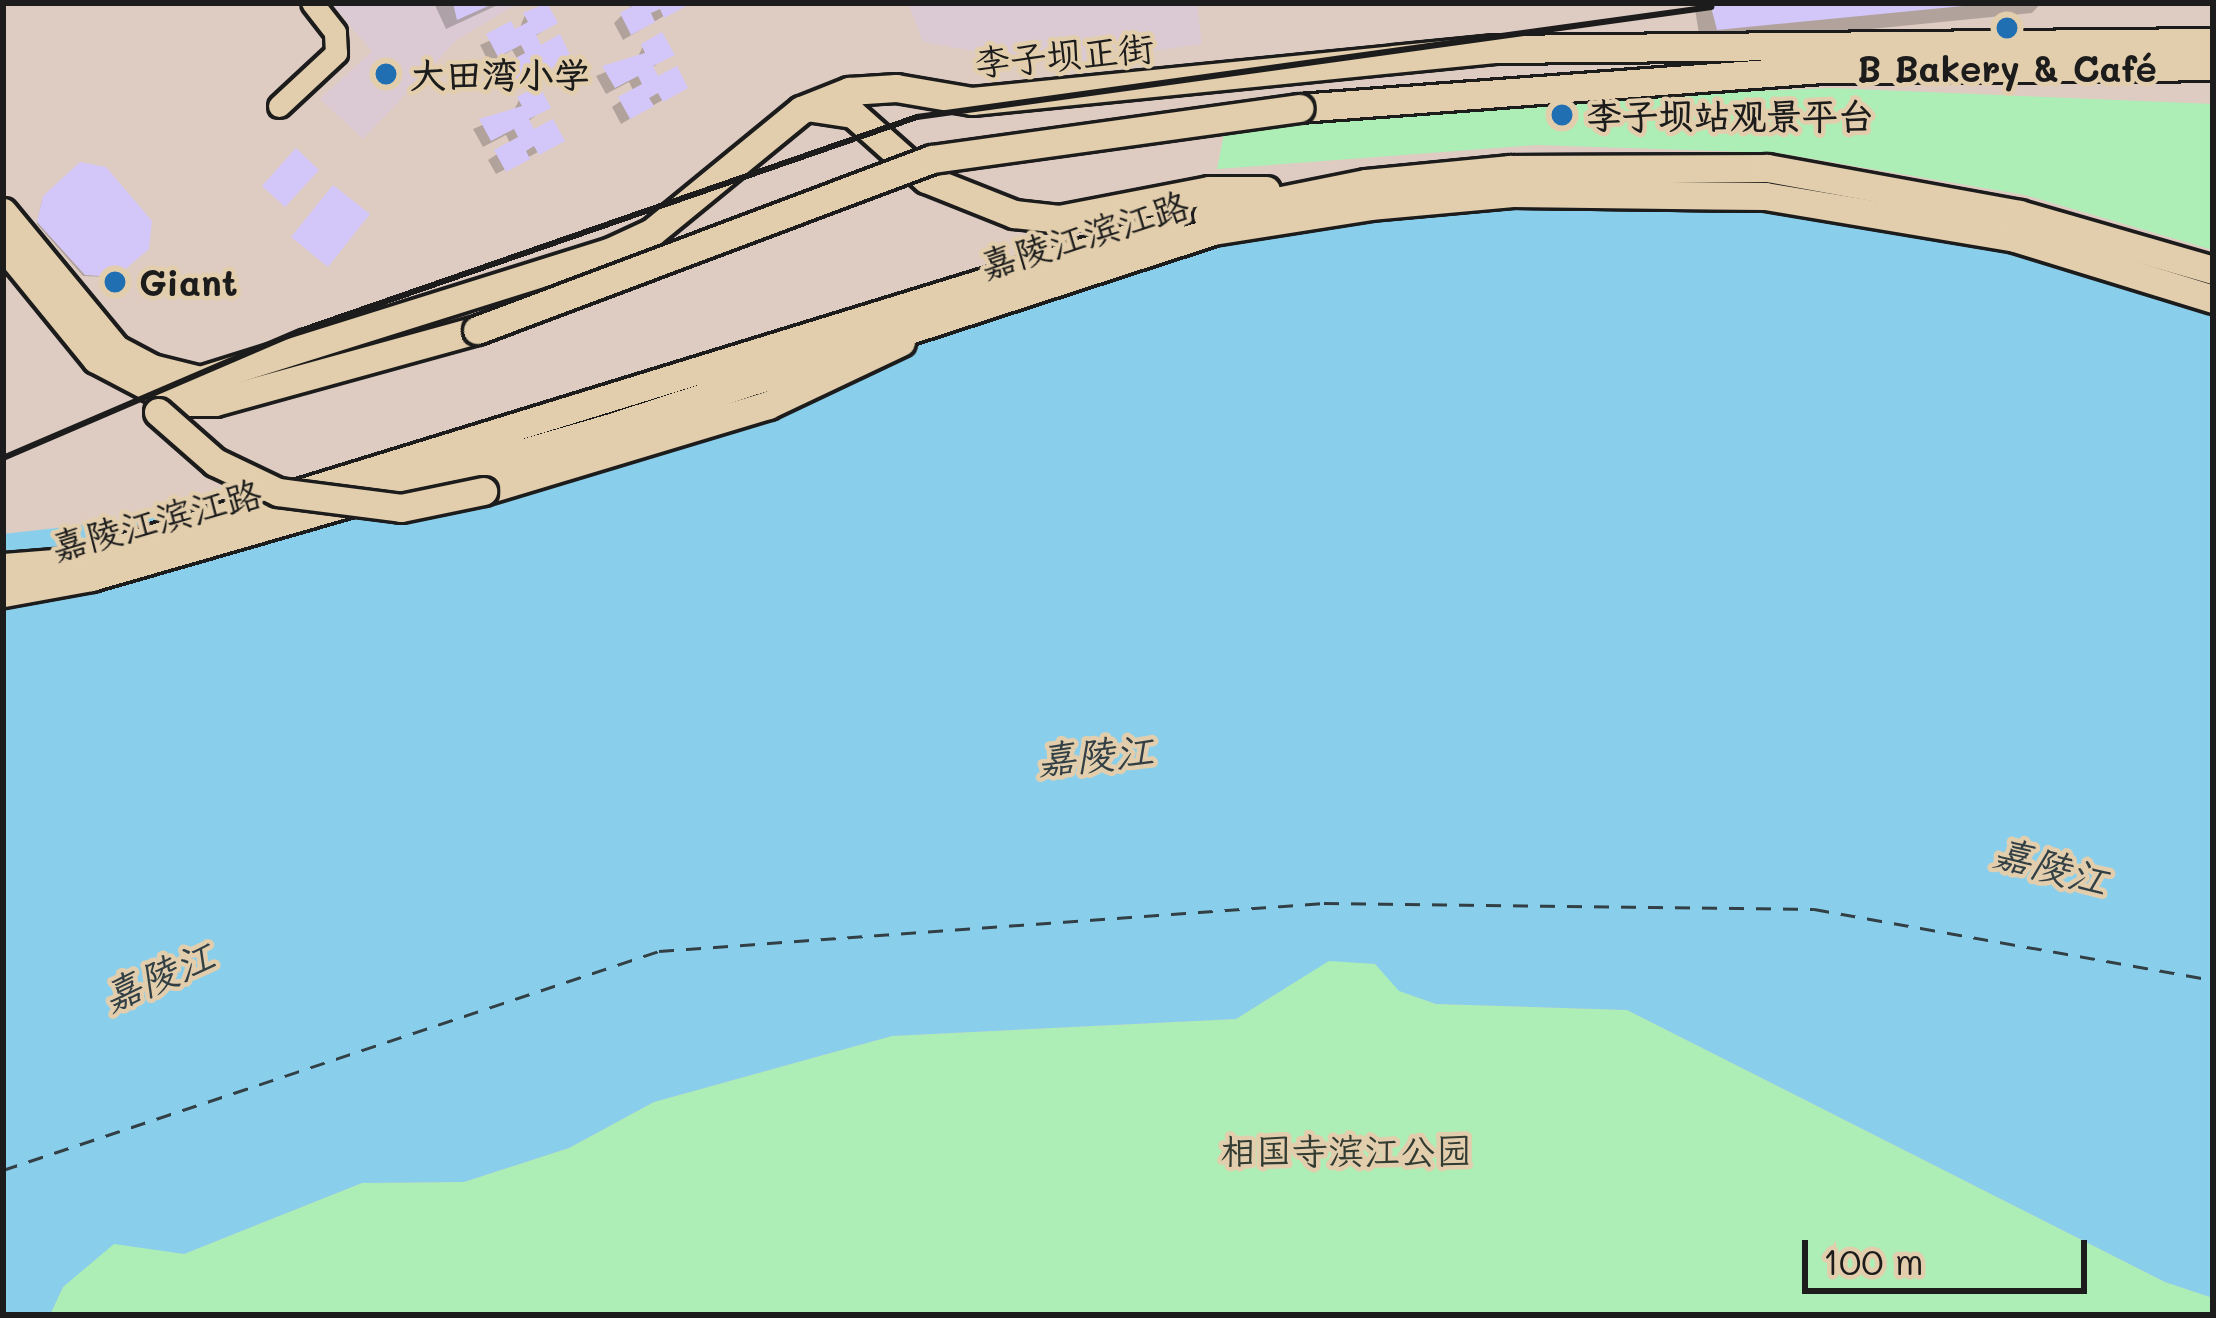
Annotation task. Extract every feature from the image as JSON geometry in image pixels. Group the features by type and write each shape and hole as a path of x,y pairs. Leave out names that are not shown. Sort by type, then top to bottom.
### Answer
{"main road":[{"name":"李子坝正街","path":"32,264 116,349 152,368 200,380 609,252 652,232 801,110 849,91 896,88 972,101 1494,50 2213,42"},
{"name":"李子坝正街","path":"32,264 95,359 178,402 215,401 477,330 932,159 1091,131 1299,108 1821,69 2213,66"},
{"path":"801,110 853,114 926,179 1014,214 1059,219 1209,190 1366,183"},
{"name":"嘉陵江滨江路","path":"3,567 78,561 626,397 1015,268 1214,213 1366,183 1510,169 1767,168 2019,214 2213,269"},
{"name":"嘉陵江滨江路","path":"3,593 91,578 611,428 1213,232 1512,193 1765,196 2015,238 2213,298"},
{"path":"3,212 32,264"},
{"path":"3,244 32,264"},
{"path":"95,359 214,462 278,492 401,508 482,491 768,405 855,370 943,317"}],"street":[{"path":"279,106 336,53 335,32 312,3"}],"shaded area":[{"name":"大田湾小学","path":"330,3 519,3 457,40 363,139 320,99 372,51"},
{"path":"908,3 1197,3 1202,44 1053,65 923,42"}],"green space":[{"path":"1831,88 2213,104 2213,250 2025,195 1778,153 1537,145 1217,169 1224,134 1484,102"},
{"name":"相国寺滨江公园","path":"1329,960 1375,964 1400,991 1436,1004 1627,1010 2165,1282 2213,1298 2213,1315 50,1315 63,1287 114,1243 184,1254 362,1183 464,1182 569,1148 654,1102 892,1036 1236,1019"}],"water":[{"name":"嘉陵江","path":"1625,173 2213,287 2213,1298 2165,1282 1627,1010 1436,1004 1399,991 1375,964 1329,961 1236,1019 892,1036 654,1102 569,1148 464,1182 362,1183 184,1254 114,1244 63,1287 50,1315 3,1315 3,534 136,519 517,498 887,299"}],"building":[{"path":"453,3 495,3 457,20"},
{"path":"547,3 558,23 536,35 541,45 560,34 571,57 546,71 541,62 532,66 537,75 513,87 501,66 525,53 521,45 498,57 486,34 511,21 515,29 528,22 523,13"},
{"path":"638,3 692,3 664,18 660,9 651,13 655,22 631,35 620,13"},
{"path":"1710,3 1963,3 1963,6 1717,30"},
{"path":"662,32 675,55 653,66 658,76 677,66 688,88 663,102 658,93 649,98 654,106 630,119 618,97 642,84 638,76 615,88 602,66 645,53 641,44"},
{"path":"539,85 551,108 529,119 534,129 553,119 565,141 539,155 534,146 526,151 530,159 506,172 494,150 518,137 514,129 491,141 479,119 522,106 517,97"},
{"path":"296,148 319,170 285,207 262,186"},
{"path":"80,162 106,167 152,221 149,249 116,277 85,275 37,222 43,196"},
{"path":"333,185 370,214 328,267 291,237"}],"ferry route":[{"path":"3,1170 659,951 1324,903 1814,909 2213,980"}],"railway":[{"path":"3,458 300,331 917,117 1711,7"}],"place":[{"name":"B Bakery & Café","path":"2007,28"},
{"name":"大田湾小学","path":"386,74"},
{"name":"李子坝站观景平台","path":"1562,115"},
{"name":"Giant","path":"115,282"}]}
